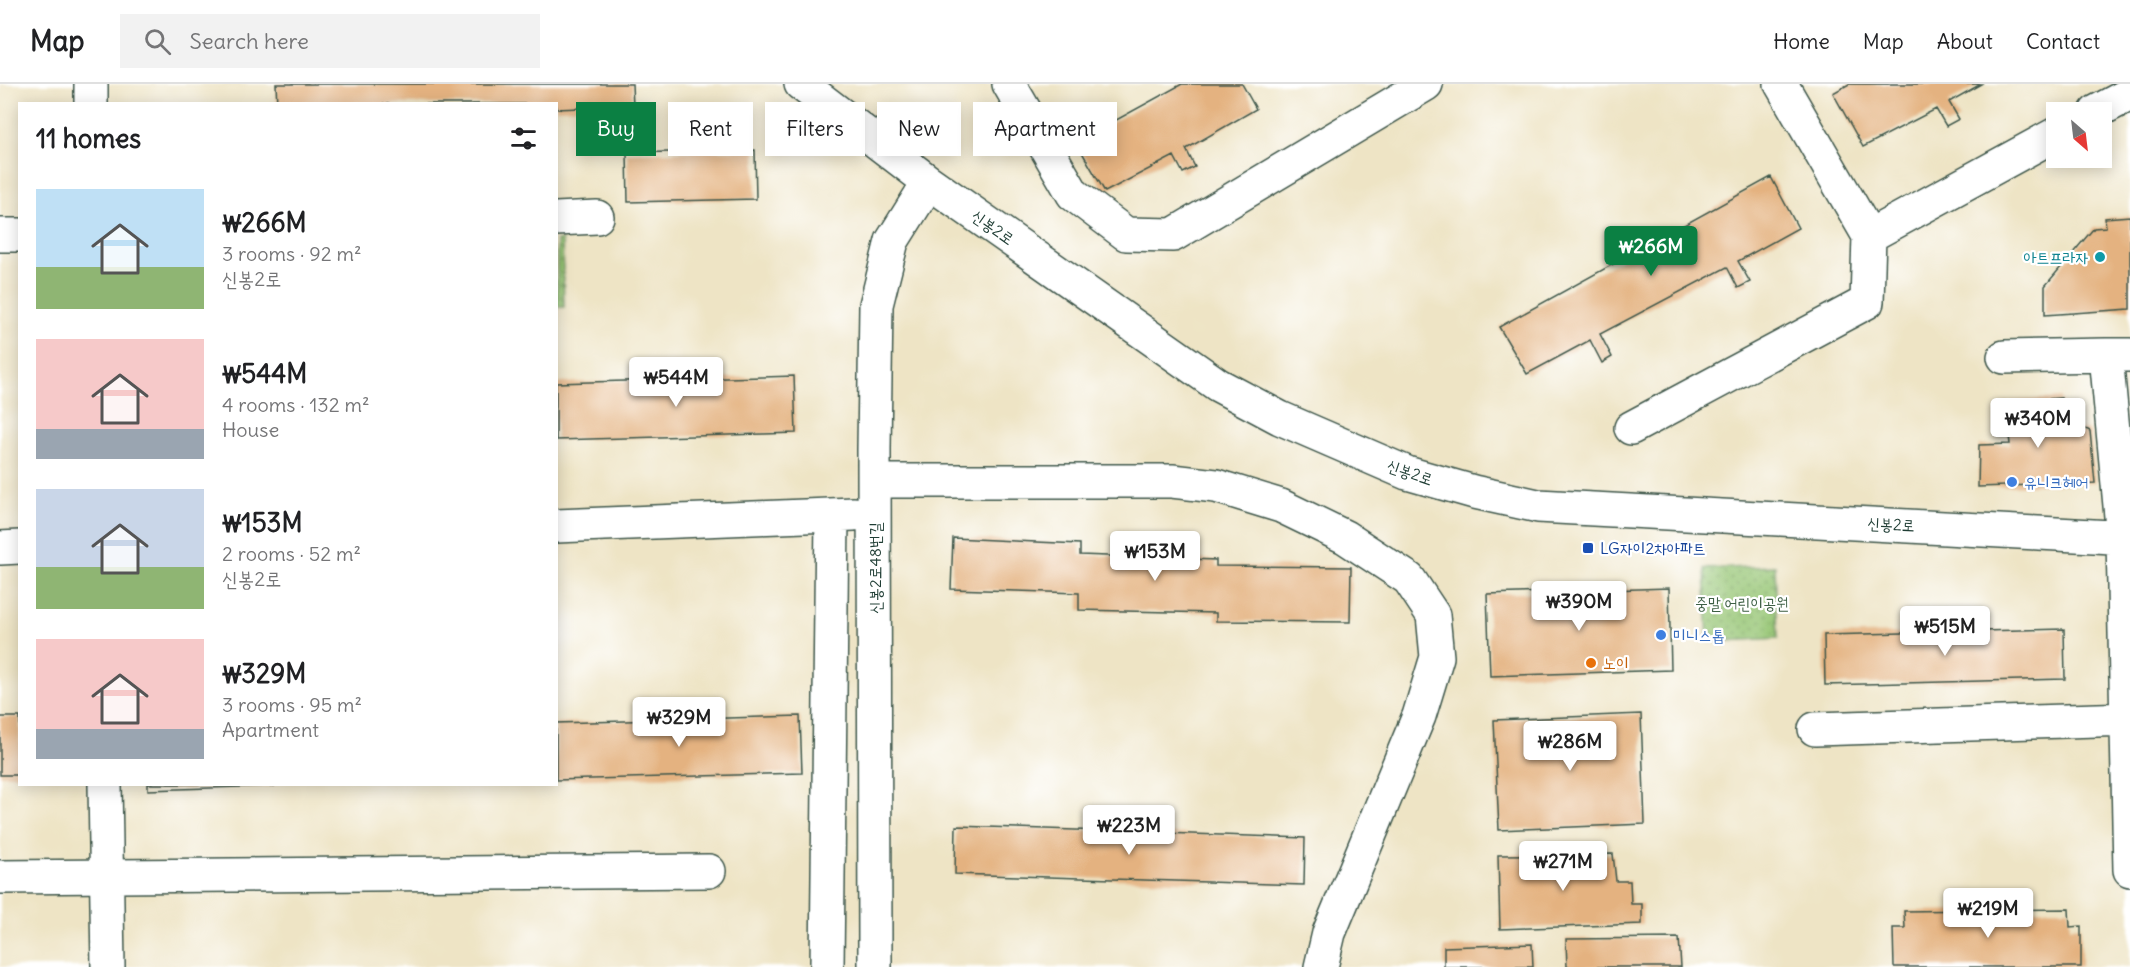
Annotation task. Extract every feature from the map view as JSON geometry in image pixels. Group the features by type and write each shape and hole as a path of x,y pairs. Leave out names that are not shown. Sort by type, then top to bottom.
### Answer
{"street":[{"path":"91,84 91,102"},
{"name":"신봉2로","path":"801,84 929,182 1218,386 1280,418 1407,473 1474,492 1538,506 2126,538"},
{"path":"1009,84 1073,194 1126,234 1173,235 1426,84"},
{"path":"1631,428 1867,302 1869,236 1781,84"},
{"path":"2112,104 2130,94"},
{"path":"1869,236 2046,139"},
{"name":"신봉2로48번길","path":"875,967 876,305 892,241 929,182"},
{"path":"558,219 597,217"},
{"path":"0,235 18,235"},
{"path":"2004,357 2118,355 2126,538 2130,870"},
{"path":"874,481 1172,481 1216,486 1281,506 1345,537 1409,579 1433,615 1437,657 1415,726 1329,933 1321,967"},
{"path":"558,526 874,513"},
{"path":"827,967 831,515"},
{"path":"0,548 18,547"},
{"path":"1815,729 2128,719"},
{"path":"105,786 108,967"},
{"path":"0,876 709,871"}],"green space":[{"path":"562,240 564,307 558,307 558,241"},
{"name":"중말 어린이공원","path":"1775,566 1778,638 1708,642 1705,569"}],"building":[{"path":"276,84 632,84 633,102 576,102 576,108 558,109 558,102 277,102"},
{"path":"1182,84 1242,84 1256,109 1186,149 1195,167 1183,173 1174,156 1105,192 1084,156 1117,156 1117,120"},
{"path":"1849,84 1981,84 1949,102 1959,119 1946,126 1936,109 1863,147 1833,93"},
{"path":"753,150 755,150 756,199 628,202 627,156 656,156 656,152 668,152 668,156 753,156"},
{"path":"1771,177 1798,228 1738,261 1750,282 1738,288 1727,267 1600,334 1612,357 1602,363 1590,340 1527,374 1499,327"},
{"name":"아트프라자","path":"2130,216 2130,309 2045,315 2045,286 2094,228 2106,227 2105,218"},
{"path":"794,376 796,433 558,440 558,383"},
{"path":"2061,398 2064,417 2075,417 2076,429 2090,431 2095,483 1978,487 1979,445 2010,444 2005,402"},
{"path":"953,538 1080,544 1080,555 1216,560 1216,566 1351,567 1350,622 1216,621 1216,613 1079,610 1079,593 951,589"},
{"path":"1669,588 1671,670 1490,676 1487,594"},
{"path":"2064,629 2065,679 1825,685 1824,635"},
{"path":"1641,714 1645,824 1499,830 1494,720"},
{"path":"800,716 802,773 558,780 558,723"},
{"path":"0,717 18,717 18,775 0,775"},
{"path":"148,786 274,786 148,790"},
{"path":"956,826 1305,838 1304,885 955,874"},
{"path":"1613,854 1616,881 1630,881 1631,904 1642,904 1642,924 1500,929 1498,855"},
{"path":"2069,909 2070,927 2081,926 2081,967 1894,967 1893,928 1905,928 1904,911"},
{"path":"1679,938 1681,967 1567,967 1566,939"},
{"path":"1532,944 1533,967 1444,967 1444,947"}],"place":[{"name":"아트프라자","path":"2100,257"},
{"name":"유니크헤어","path":"2012,482"},
{"name":"LG자이2차아파트","path":"1588,548"},
{"name":"미니스톱","path":"1661,635"},
{"name":"노이","path":"1591,663"}]}
